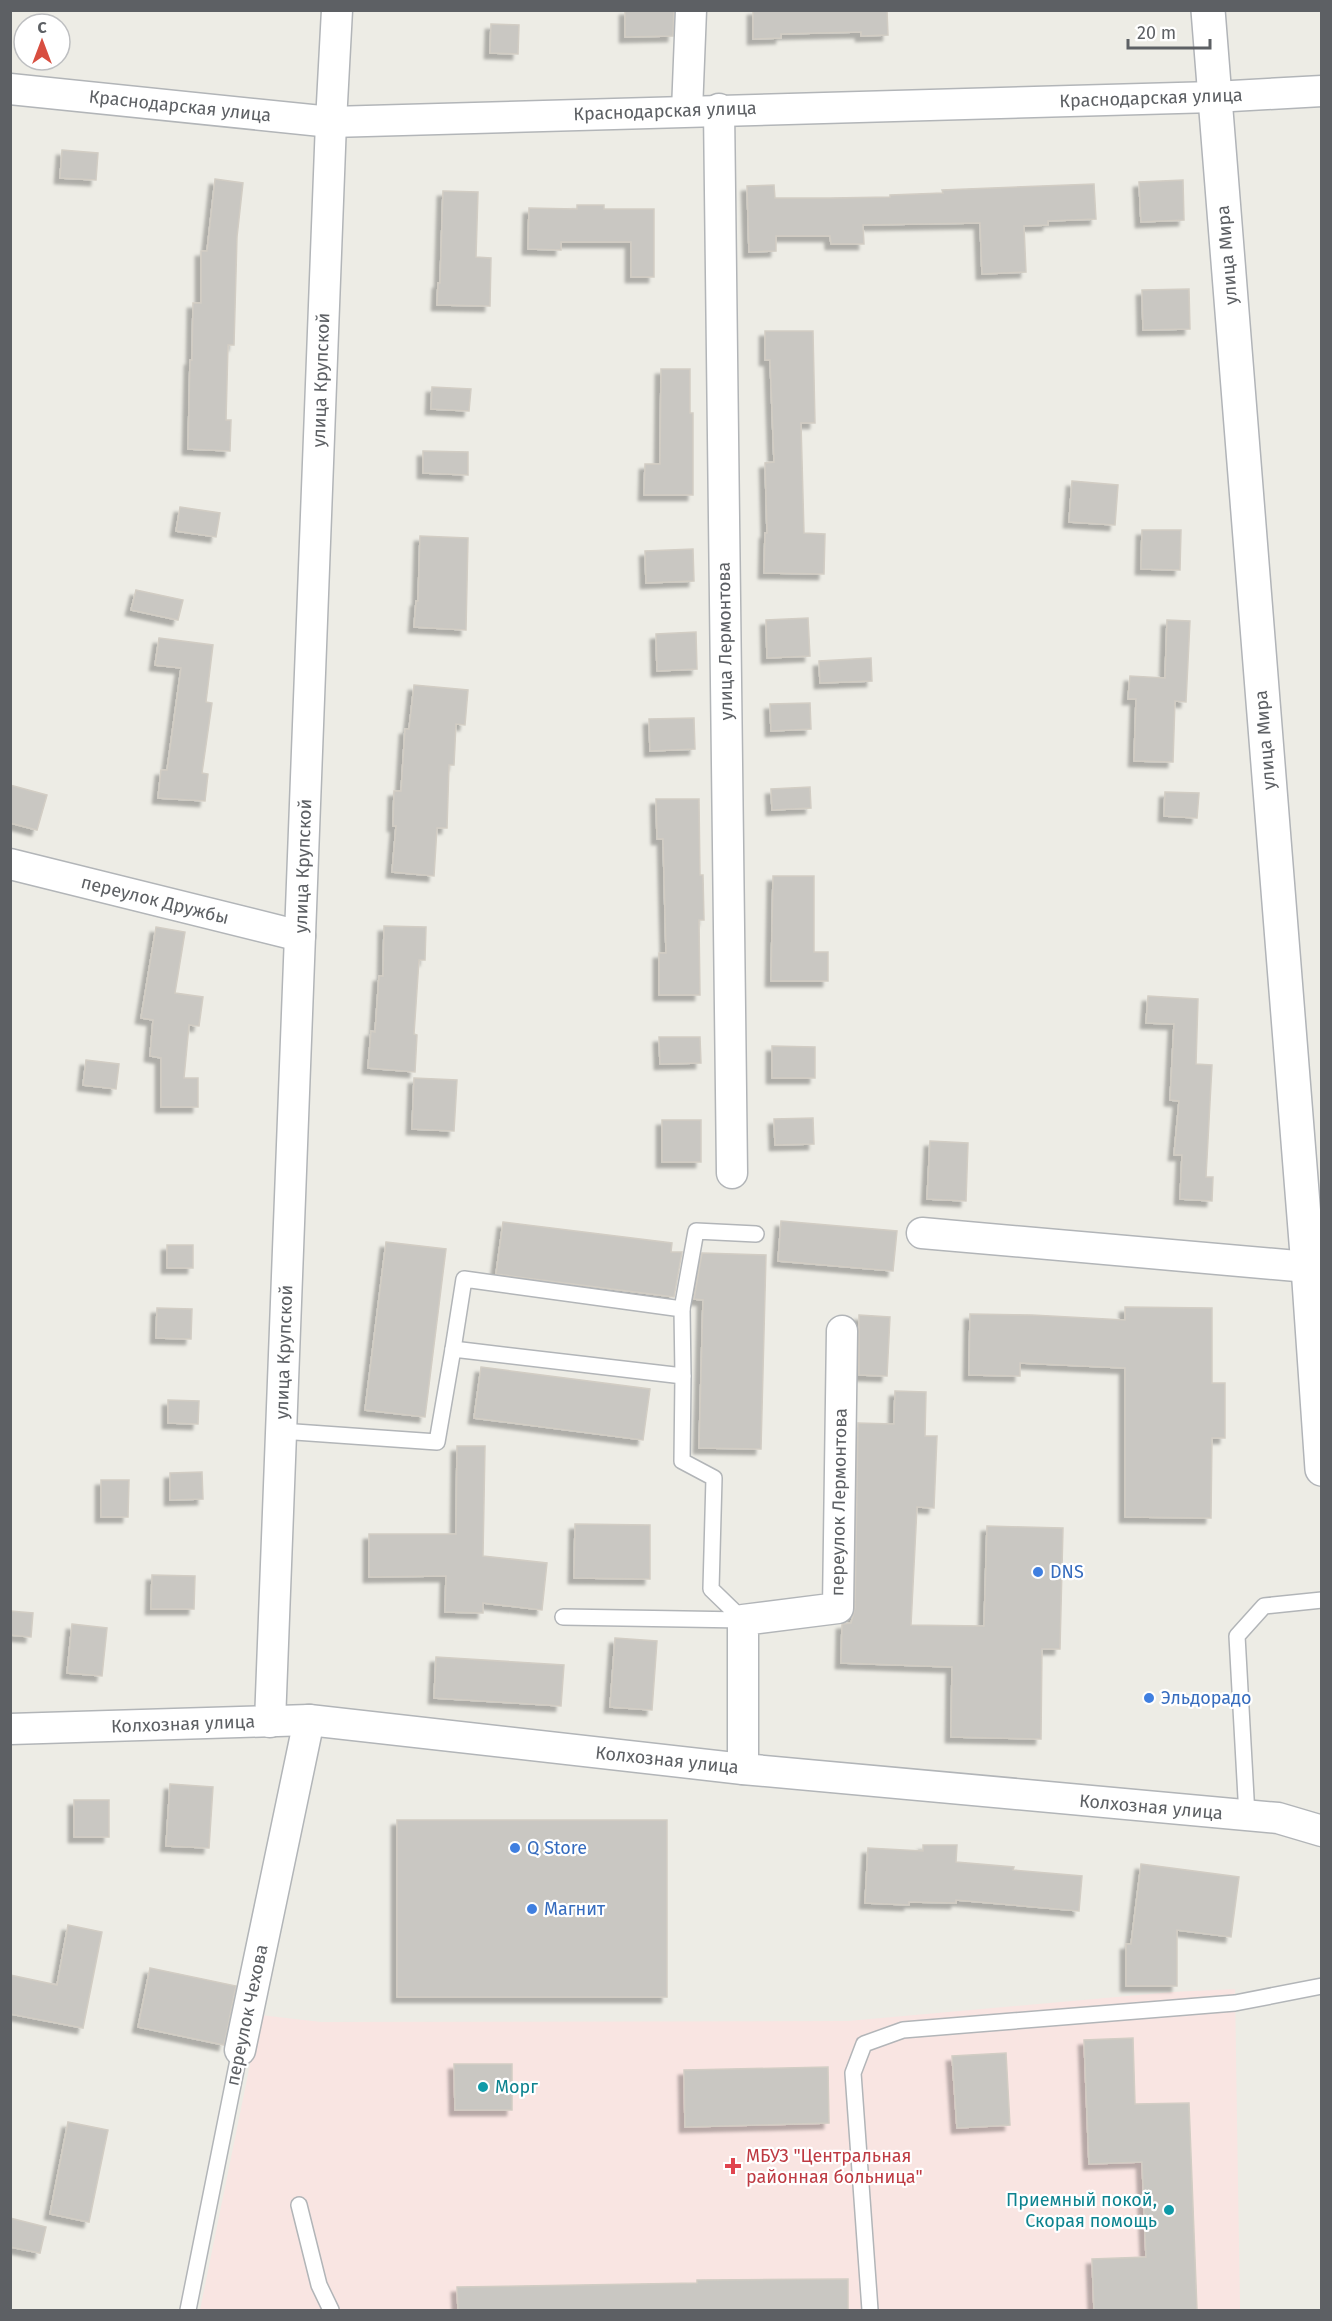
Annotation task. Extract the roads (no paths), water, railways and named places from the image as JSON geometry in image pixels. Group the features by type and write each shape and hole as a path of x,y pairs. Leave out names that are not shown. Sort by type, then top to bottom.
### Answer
{"main road":[{"name":"улица Мира","path":"1208,10 1322,1469"}],"street":[{"name":"улица Крупской","path":"270,1722 337,10"},
{"path":"687,111 691,10"},
{"name":"Краснодарская улица","path":"10,88 331,122 719,109 1214,97 1322,91"},
{"name":"улица Лермонтова","path":"719,109 732,1173"},
{"name":"переулок Дружбы","path":"10,864 300,936"},
{"path":"922,1233 1308,1267"},
{"name":"переулок Лермонтова","path":"743,1620 838,1608 842,1331"},
{"path":"743,1620 743,1769"},
{"name":"Колхозная улица","path":"10,1729 309,1720 743,1769 1278,1818 1322,1831"},
{"name":"переулок Чехова","path":"240,2050 309,1720"}],"lane":[{"path":"743,1620 711,1589 714,1478 682,1461 682,1309 696,1231 756,1234"},
{"path":"281,1431 437,1442 464,1279 682,1309"},
{"path":"453,1349 683,1376"},
{"path":"1246,1816 1237,1636 1264,1606 1322,1600"},
{"path":"562,1617 743,1620"},
{"path":"870,2310 853,2073 864,2044 903,2030 1235,2003 1322,1986"},
{"name":"переулок Чехова","path":"188,2310 240,2050"},
{"path":"299,2205 319,2285 331,2310"}],"place":[{"name":"DNS","path":"1038,1572"},
{"name":"Эльдорадо","path":"1149,1698"},
{"name":"Q Store","path":"515,1848"},
{"name":"Магнит","path":"532,1909"},
{"name":"Морг","path":"483,2087"},
{"name":"МБУЗ \"Центральная районная больница\"","path":"733,2166"},
{"name":"Приемный покой, Скорая помощь","path":"1169,2210"}]}
